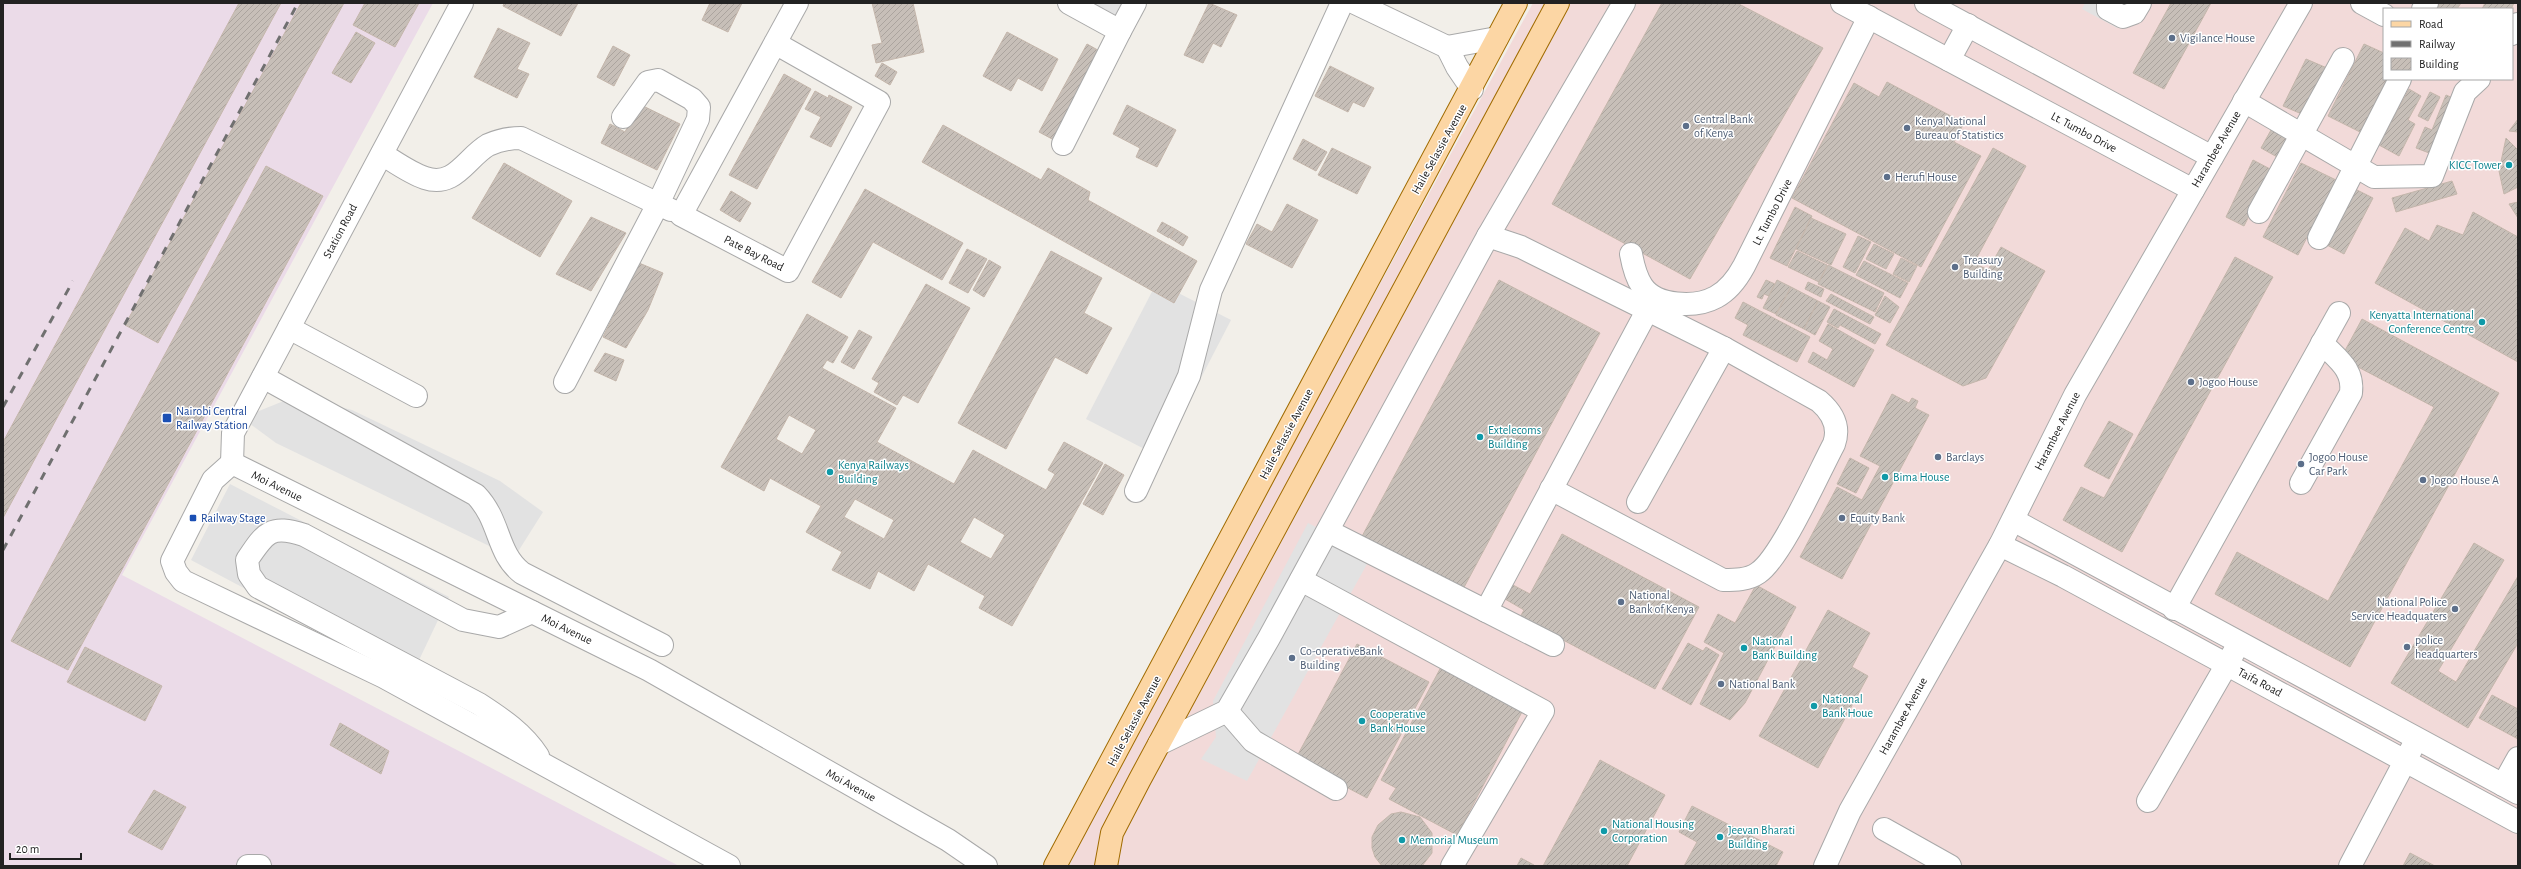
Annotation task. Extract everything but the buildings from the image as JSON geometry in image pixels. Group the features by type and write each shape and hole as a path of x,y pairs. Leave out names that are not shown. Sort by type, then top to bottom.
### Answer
{"main road":[{"name":"Haile Selassie Avenue","path":"1055,866 1472,88 1516,3"},
{"path":"1106,866 1112,833 1558,3"}],"street":[{"name":"Station Road","path":"232,463 233,433 462,3"},
{"path":"382,154 424,178 439,181 453,176 488,146 505,139 521,138 681,215 797,3"},
{"path":"1069,3 1120,32"},
{"path":"1063,144 1135,3"},
{"path":"1136,491 1189,376 1211,290 1342,3"},
{"path":"1354,3 1447,47 1497,38"},
{"path":"1159,744 1227,711 1328,531 1488,236 1624,3"},
{"name":"Lt. Tumbo Drive","path":"1842,3 2193,190"},
{"path":"1926,3 2212,157"},
{"path":"2108,3 2108,9 2123,17 2134,13 2140,3"},
{"name":"Harambee Avenue","path":"1825,866 1850,811 2000,545 2075,395 2301,3"},
{"path":"2362,3 2383,14"},
{"name":"Lt. Tumbo Drive","path":"1631,254 1642,285 1652,295 1667,302 1684,304 1708,300 1727,290 1744,266 1869,18"},
{"path":"1949,60 1968,26"},
{"name":"Pate Bay Road","path":"681,215 788,271 799,251 880,102 775,43"},
{"path":"1447,47 1457,67 1472,88"},
{"path":"2259,212 2343,59"},
{"path":"565,382 658,204 698,119 699,107 692,99 658,80 648,82 623,117"},
{"path":"2319,238 2400,80"},
{"path":"2244,101 2374,178 2432,176 2465,92 2478,80"},
{"path":"1488,236 1521,247 1724,348 1820,401 1827,407 1836,423 1837,434 1834,444 1774,558 1758,573 1740,580 1723,580 1551,489"},
{"path":"1486,611 1647,311"},
{"path":"2174,609 2339,313"},
{"path":"289,328 416,396"},
{"path":"2301,483 2351,393 2352,380 2349,373 2322,343"},
{"path":"1638,502 1724,348"},
{"path":"263,376 476,495 492,516 508,560 512,566 522,574 662,645"},
{"path":"232,463 213,480 172,561 176,572 183,581 384,677 729,866"},
{"name":"Moi Avenue","path":"232,463 649,670 948,840 986,866"},
{"name":"Taifa Road","path":"2013,520 2416,740 2510,789"},
{"path":"532,612 499,627 463,620 304,535 285,529 273,530 262,538 247,560 249,574 258,587 479,704 507,722 529,742 543,764"},
{"path":"1328,531 1553,645"},
{"name":"Taifa Road","path":"2000,545 2063,576 2228,664 2518,822"},
{"path":"1301,580 1543,711 1452,866"},
{"path":"2148,801 2239,644"},
{"path":"1227,711 1253,741 1336,790"},
{"path":"2350,866 2416,740"},
{"path":"2510,789 2518,758"},
{"path":"1884,829 1950,866"},
{"path":"248,866 260,866"}],"shaded area":[{"path":"3,3 433,3 122,575 679,866 3,866"},
{"path":"1082,3 1136,3 1124,26"},
{"path":"1533,3 2518,3 2518,866 1069,866 1138,728"},
{"path":"2085,3 2131,3 2117,28 2082,9"},
{"path":"1157,282 1231,320 1160,457 1086,419"},
{"path":"296,396 352,410 500,481 543,512 514,558 276,443 242,418"},
{"path":"230,484 449,597 411,677 191,560"},
{"path":"1308,523 1372,555 1247,781 1201,759 1216,737 1213,701"}],"railway":[{"path":"3,550 298,3"},
{"path":"3,407 73,281"}],"place":[{"name":"Vigilance House","path":"2172,38"},
{"name":"Central Bank of Kenya","path":"1686,126"},
{"name":"Kenya National Bureau of Statistics","path":"1907,128"},
{"name":"KICC Tower","path":"2509,165"},
{"name":"Herufi House","path":"1887,177"},
{"name":"Treasury Building","path":"1955,267"},
{"name":"Kenyatta International Conference Centre","path":"2482,322"},
{"name":"Jogoo House","path":"2191,382"},
{"name":"Nairobi Central Railway Station","path":"167,418"},
{"name":"Extelecoms Building","path":"1480,437"},
{"name":"Barclays","path":"1938,457"},
{"name":"Jogoo House Car Park","path":"2301,464"},
{"name":"Kenya Railways Building","path":"830,472"},
{"name":"Bima House","path":"1885,477"},
{"name":"Jogoo House A","path":"2423,480"},
{"name":"Railway Stage","path":"193,518"},
{"name":"Equity Bank","path":"1842,518"},
{"name":"National Bank of Kenya","path":"1621,602"},
{"name":"National Police Service Headquaters","path":"2455,609"},
{"name":"police headquarters","path":"2407,647"},
{"name":"National Bank Building","path":"1744,648"},
{"name":"Co-operativeBank Building","path":"1292,658"},
{"name":"National Bank","path":"1721,684"},
{"name":"National Bank Houe","path":"1814,706"},
{"name":"Cooperative Bank House","path":"1362,721"},
{"name":"National Housing Corporation","path":"1604,831"},
{"name":"Jeevan Bharati Building","path":"1720,837"},
{"name":"Memorial Museum","path":"1402,840"}]}
